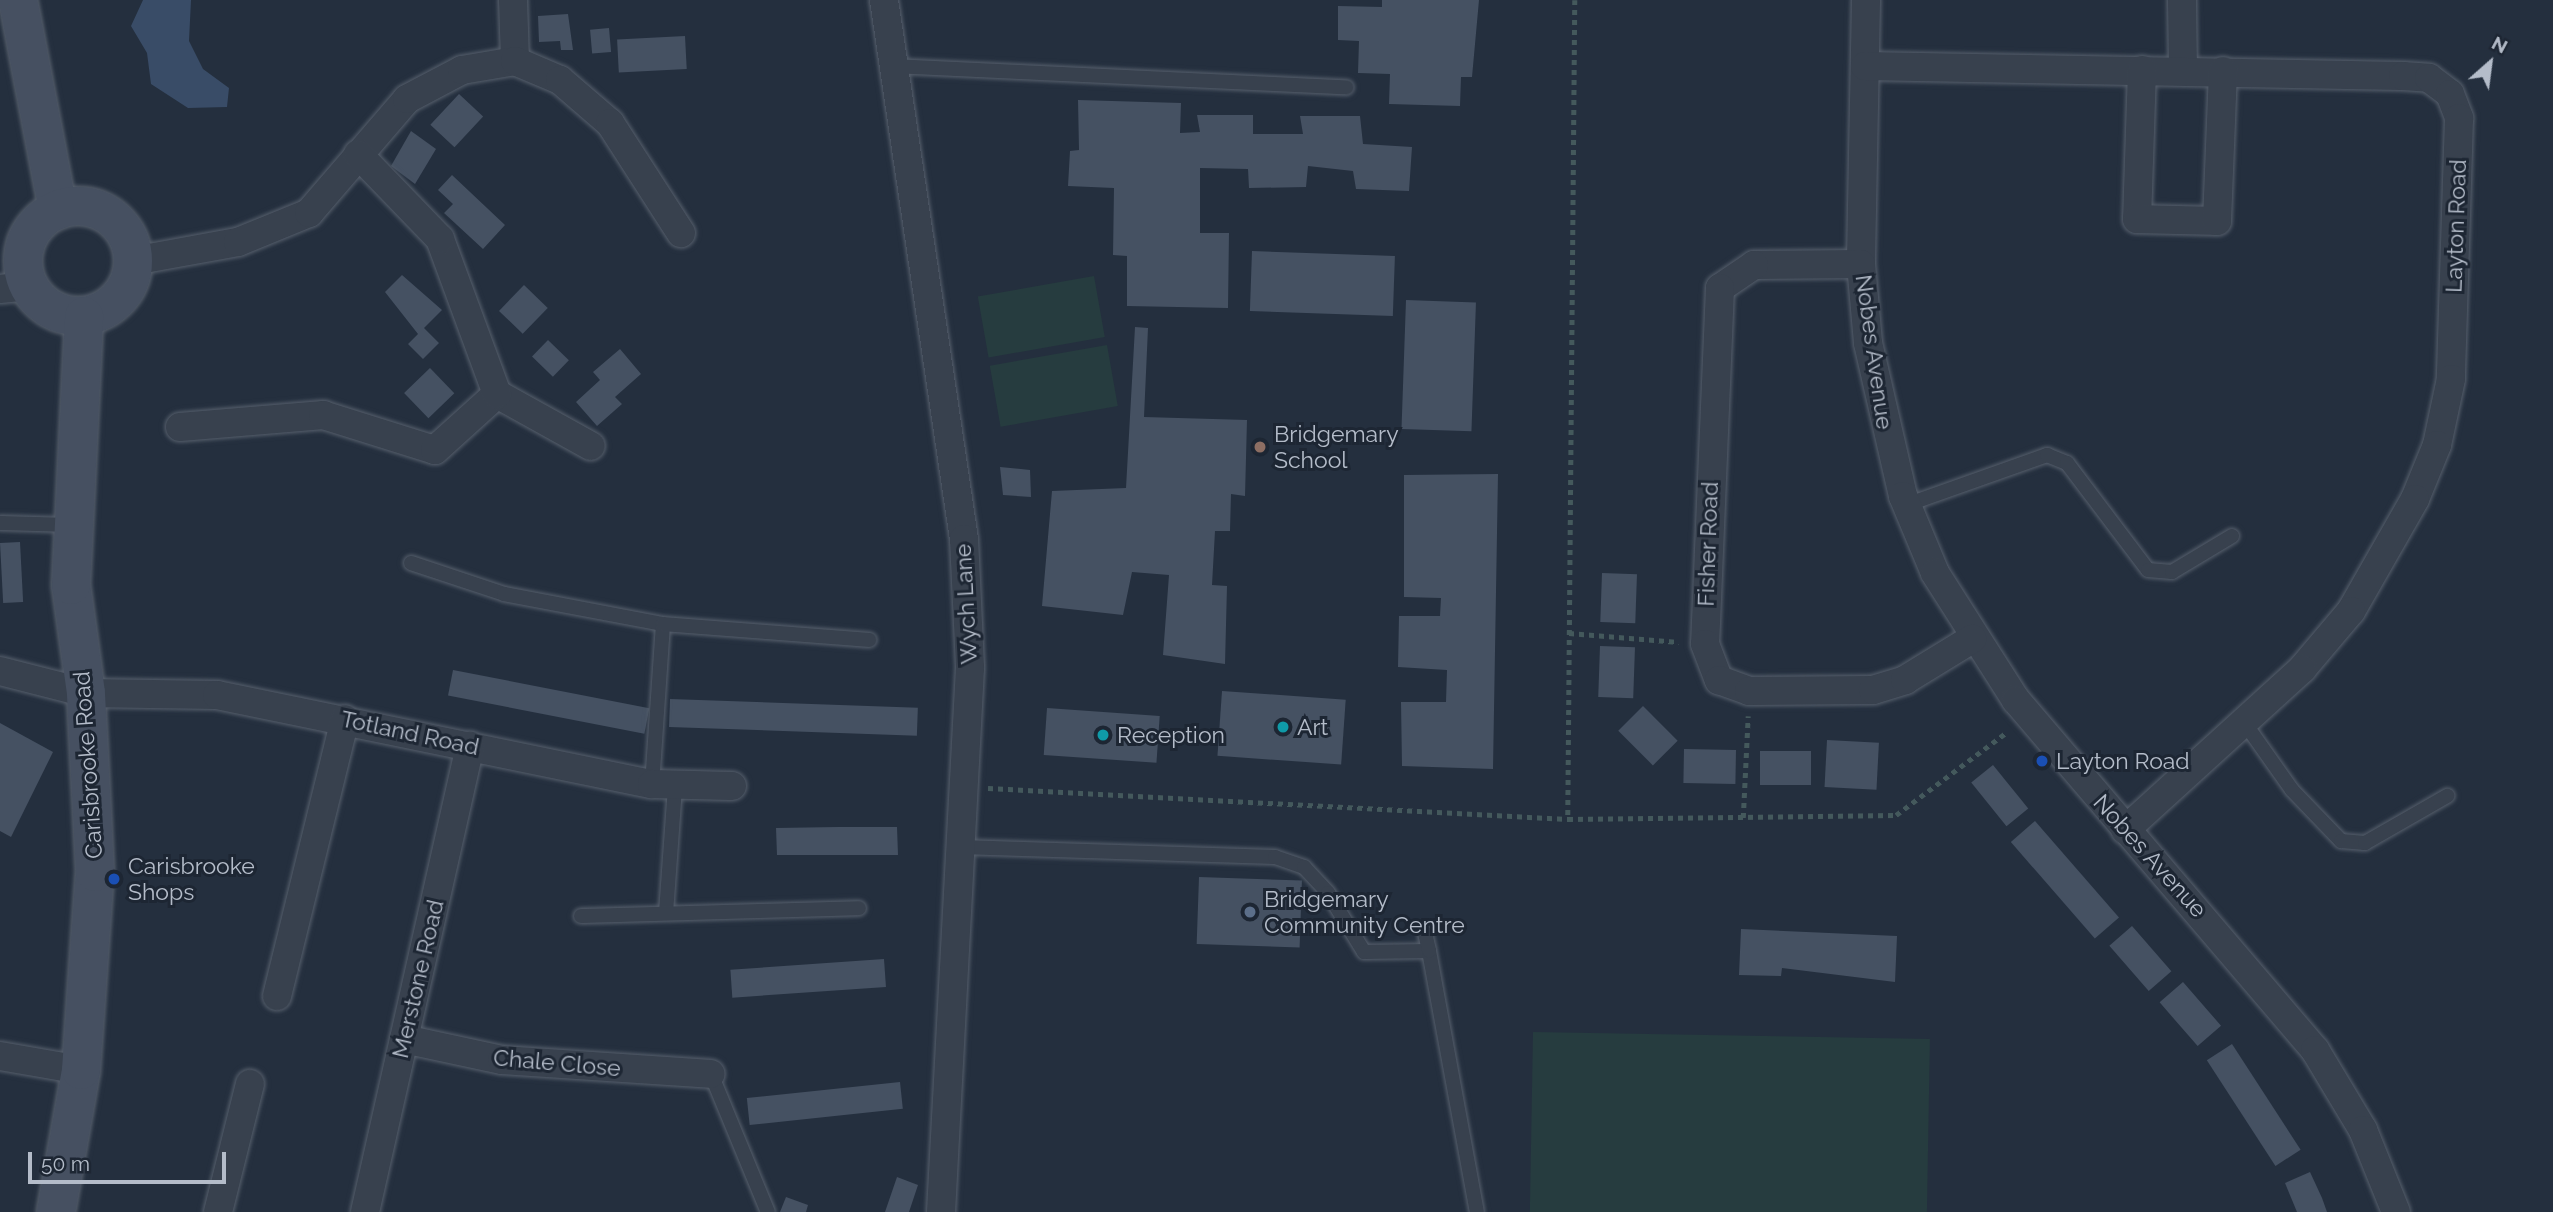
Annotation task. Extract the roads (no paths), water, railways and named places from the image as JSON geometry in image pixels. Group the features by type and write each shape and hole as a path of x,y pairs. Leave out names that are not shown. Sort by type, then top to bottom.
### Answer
{"street":[{"path":"18,0 58,210"},
{"path":"513,0 515,61"},
{"name":"Wych Lane","path":"884,0 964,539 970,668 941,1212"},
{"name":"Nobes Avenue","path":"1866,0 1861,264 1881,421 1906,505 1972,639 2027,714 2124,830 2263,982 2315,1050 2363,1130 2396,1212"},
{"path":"2182,0 2183,71"},
{"path":"133,261 238,242 309,213 407,99 461,70 515,61 560,80 610,122 681,233"},
{"name":"Layton Road","path":"1865,66 2223,71 2429,78 2451,94 2459,118 2451,379 2437,445 2390,553 2351,611 2302,669 2124,830"},
{"path":"2142,70 2137,219 2217,221 2223,71"},
{"path":"358,155 440,239 497,394 592,446"},
{"path":"58,210 100,210 118,223 133,261 130,279 114,304 84,316 58,313 15,288 28,238 58,210"},
{"name":"Fisher Road","path":"1861,264 1754,265 1720,288 1705,644 1719,680 1749,691 1873,690 1905,680 1972,639"},
{"name":"Carisbrooke Road","path":"56,1212 81,1070 95,872 86,693 71,585 84,316"},
{"path":"180,427 323,415 435,450 497,394"},
{"name":"Totland Road","path":"0,671 86,693 217,695 664,785 732,786"},
{"path":"278,996 345,719"},
{"name":"Merstone Road","path":"365,1212 470,746"},
{"name":"Chale Close","path":"404,1039 502,1060 711,1074"},
{"path":"0,1056 81,1070"},
{"path":"218,1212 250,1084"}],"lane":[{"path":"894,66 1348,87"},
{"path":"1906,505 2047,455 2067,463 2148,570 2172,572 2232,537"},
{"path":"0,523 72,525"},
{"path":"411,563 504,594 663,624 869,640"},
{"path":"663,624 666,913"},
{"path":"2244,722 2292,790 2341,841 2365,843 2447,796"},
{"path":"960,847 1275,857 1304,867 1320,884 1364,952 1429,951"},
{"path":"581,916 859,908"},
{"path":"1425,933 1477,1212"},
{"path":"711,1074 768,1212"}],"water":[{"path":"143,0 191,0 189,41 203,69 229,88 227,107 188,108 151,84 147,53 131,26"}],"place":[{"name":"Bridgemary School","path":"1260,447"},
{"name":"Art","path":"1283,727"},
{"name":"Reception","path":"1103,735"},
{"name":"Layton Road","path":"2042,761"},
{"name":"Carisbrooke Shops","path":"114,879"},
{"name":"Bridgemary Community Centre","path":"1250,912"}]}
